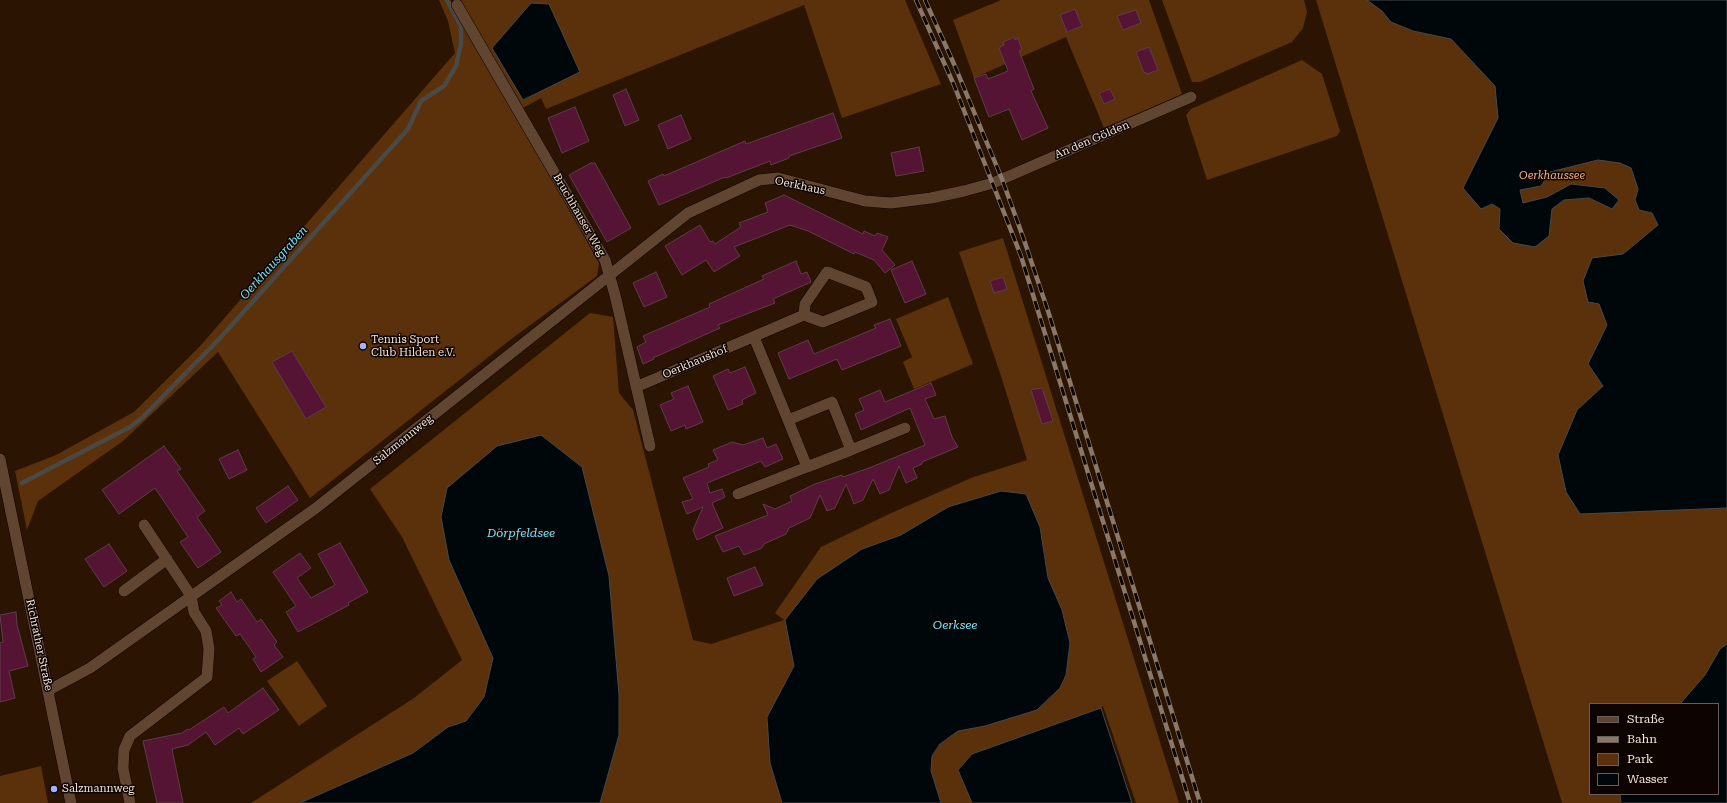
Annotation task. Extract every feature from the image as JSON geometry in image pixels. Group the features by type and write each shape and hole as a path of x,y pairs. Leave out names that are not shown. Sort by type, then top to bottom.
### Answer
{"street":[{"name":"Bruchhauser Weg","path":"457,5 605,260 615,295 650,446"},
{"name":"An den Gölden","path":"993,183 1191,97"},
{"name":"Oerkhaus","path":"609,275 688,213 759,180 778,178 865,201 891,203 931,198 993,183"},
{"path":"827,272 866,287 872,302 823,322 804,315 805,304 827,272"},
{"name":"Salzmannweg","path":"49,690 90,668 316,508 609,275"},
{"name":"Oerkhaushof","path":"636,387 804,315"},
{"path":"754,337 807,467"},
{"path":"788,420 832,402 851,450"},
{"path":"738,494 905,428"},
{"name":"Richrather Straße","path":"0,459 49,690 71,803"},
{"path":"130,803 123,768 124,750 130,736 207,677 209,649 206,631 194,612 191,596 144,525"},
{"path":"124,591 167,559"}],"green space":[{"path":"439,0 450,0 465,24 599,263 597,276 510,340 310,498 218,352 123,441 38,501 27,530 15,471 56,455 134,412 201,345 455,53 448,21"},
{"path":"458,0 905,0 941,84 842,118 804,5 546,109 541,98 523,108"},
{"path":"1001,0 1149,0 1182,94 1104,128 1066,37 974,78 953,20"},
{"path":"1162,0 1304,0 1307,12 1303,28 1292,42 1200,82 1192,82"},
{"name":"Oerkhaussee","path":"1316,0 1727,0 1727,803 1562,803"},
{"path":"1302,60 1322,74 1340,131 1337,136 1207,180 1186,115 1191,109"},
{"path":"1003,238 1179,803 1136,803 1103,706 972,754 958,770 972,803 941,803 931,771 932,756 940,744 958,731 985,726 1001,720 1060,688 1066,675 1070,643 1062,610 1048,578 1040,527 1001,491 948,507 901,535 862,549 785,620 794,666 767,718 770,763 782,803 600,803 619,735 619,695 609,576 599,538 449,560 493,658 484,697 466,721 448,727 413,753 300,803 251,803 414,698 462,660 402,537 370,489 590,313 613,317 619,393 633,410 693,640 711,644 784,620 775,613 821,547 889,514 971,478 1027,460 1002,379 959,252"},
{"path":"948,297 973,364 914,389 903,362 912,357 896,319"},
{"path":"297,661 327,706 299,726 267,681"},
{"path":"41,766 48,803 0,803 0,776"}],"water":[{"name":"Oerkhaussee","path":"1367,0 1727,0 1727,508 1580,514 1566,492 1558,455 1577,410 1603,386 1588,364 1607,325 1599,304 1588,302 1583,281 1592,258 1623,254 1658,225 1652,213 1639,210 1635,200 1638,189 1631,168 1620,163 1598,160 1550,172 1541,186 1520,190 1523,203 1547,197 1571,184 1605,188 1619,200 1612,209 1589,198 1564,200 1552,209 1549,236 1535,247 1513,243 1499,229 1500,209 1492,204 1481,209 1463,188 1498,118 1495,86 1451,39 1413,31 1391,22 1382,11"},
{"path":"531,3 549,4 580,72 523,100 492,48"},
{"name":"Dörpfeldsee","path":"541,435 582,467 609,576 619,695 619,735 600,803 300,803 413,753 448,727 466,721 484,697 493,658 449,560 441,517 447,488 497,446"},
{"name":"Oerksee","path":"1001,491 1026,494 1040,527 1048,578 1062,610 1070,643 1066,675 1060,688 1037,710 985,726 958,731 940,744 932,756 931,771 941,803 782,803 770,763 767,717 794,666 785,620 817,579 862,549 901,535 948,507"},
{"path":"1727,644 1727,803 1621,803 1620,795 1719,795 1719,703 1681,703 1705,675 1720,649"},
{"path":"1101,708 1132,803 972,803 958,770 972,754"}],"building":[{"path":"1075,9 1082,26 1067,32 1060,15"},
{"path":"1136,10 1141,23 1123,30 1117,16"},
{"path":"1014,37 1015,40 1018,38 1022,50 1019,51 1034,89 1031,91 1048,128 1022,140 1009,109 989,117 974,78 986,74 988,79 1008,71 999,48 1004,45 1003,42"},
{"path":"1149,47 1158,70 1147,74 1146,72 1144,73 1136,52"},
{"path":"626,89 639,120 625,126 613,95"},
{"path":"1110,89 1115,99 1104,104 1099,93"},
{"path":"575,107 589,141 562,153 548,118"},
{"path":"833,113 842,138 789,156 789,158 771,165 770,161 726,178 725,177 659,205 648,181 663,174 664,176 745,141 746,144"},
{"path":"681,115 691,139 668,149 658,125"},
{"path":"919,147 924,171 896,176 891,153"},
{"path":"591,163 595,163 631,228 607,242 569,175"},
{"path":"784,195 863,234 864,231 875,236 877,233 888,237 882,250 895,265 885,273 874,260 855,252 854,254 808,231 790,225 734,247 740,256 714,272 706,260 682,275 665,246 700,225 710,242 713,241 715,244 741,227 739,223 768,212 765,203"},
{"path":"796,261 801,274 807,272 811,282 773,299 775,303 718,325 720,328 643,364 637,347 646,342 643,336 710,307 709,304 764,279 762,276"},
{"path":"912,261 926,294 905,303 891,270"},
{"path":"656,272 667,297 644,307 633,283"},
{"path":"1003,277 1007,289 994,293 990,281"},
{"path":"890,319 901,346 842,370 837,359 789,379 778,353 808,340 814,354 876,328 874,325"},
{"path":"292,351 326,407 306,419 272,362"},
{"path":"745,367 756,393 742,400 743,404 728,410 713,376 728,369 730,373"},
{"path":"931,383 936,395 925,399 934,419 945,416 952,437 958,447 922,462 922,464 913,468 917,478 906,483 899,466 889,490 880,494 873,479 863,500 854,504 846,484 835,508 827,511 820,495 810,518 789,528 786,534 764,544 762,548 744,555 739,546 723,552 715,536 768,515 763,504 775,509 792,501 790,496 815,484 842,475 843,477 869,468 925,445 910,408 861,430 855,414 864,410 859,399 880,390 885,402"},
{"path":"688,386 703,422 686,429 685,425 671,431 660,405 674,399 671,393"},
{"path":"1042,388 1053,421 1042,424 1031,390"},
{"path":"763,438 767,448 776,444 783,459 765,467 761,461 707,483 710,493 722,489 725,497 712,503 723,528 697,540 693,530 703,507 687,514 682,502 693,499 683,478 709,467 708,464 718,460 713,450 732,442 743,445"},
{"path":"164,446 181,469 177,471 205,511 197,517 221,552 198,568 180,542 188,537 155,488 119,514 102,490"},
{"path":"238,450 247,470 229,479 219,459"},
{"path":"288,486 298,500 266,523 256,508"},
{"path":"340,543 368,592 348,603 349,605 298,632 286,612 296,606 273,572 300,553 311,568 297,578 311,598 335,585 318,554"},
{"path":"109,544 127,571 104,587 85,559"},
{"path":"755,567 763,585 734,596 727,578"},
{"path":"231,592 237,602 241,599 257,622 261,619 277,642 274,645 283,657 261,672 253,659 256,657 240,634 236,636 216,608 222,605 219,601"},
{"path":"16,612 17,625 28,666 9,671 15,698 0,702 0,643 3,642 0,615"},
{"path":"263,688 279,710 243,734 239,728 215,745 206,732 188,745 172,749 183,803 157,803 143,741 182,733 224,707 228,713"}],"waterway":[{"name":"Oerkhausgraben","path":"22,483 130,427 143,417 221,337 408,129 421,101 444,86 456,66 461,44 461,26 447,0"}],"railway":[{"path":"916,0 954,85 1021,256 1190,803"},
{"path":"925,0 954,64 1002,179 1023,237 1048,311 1200,803"}],"place":[{"name":"Tennis Sport Club Hilden e.V.","path":"363,346"},
{"name":"Salzmannweg","path":"54,789"}]}
